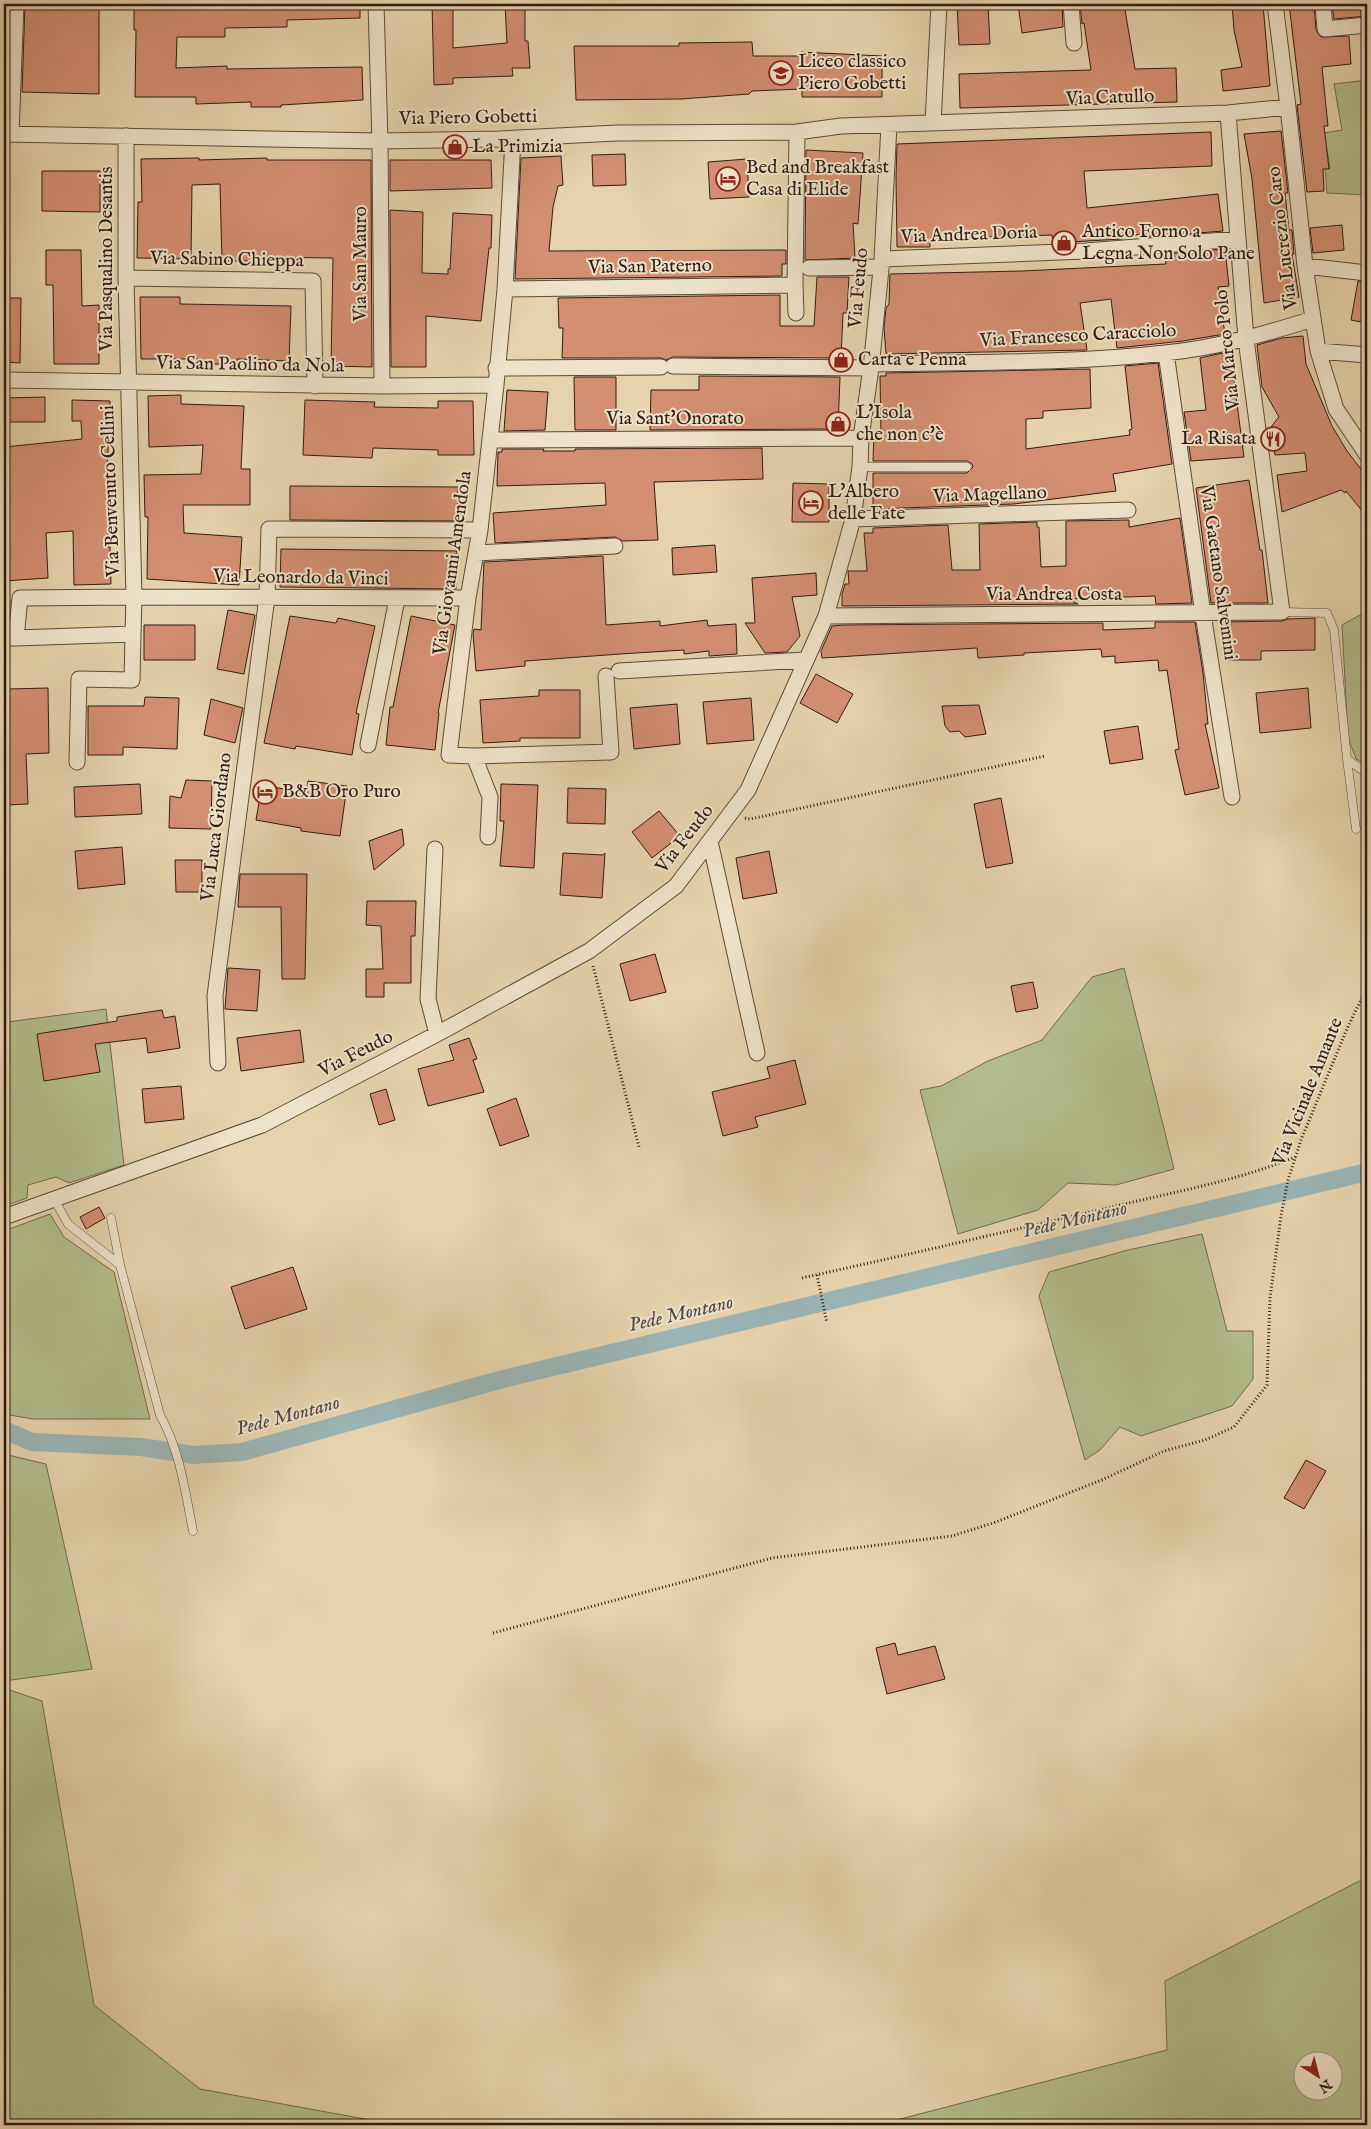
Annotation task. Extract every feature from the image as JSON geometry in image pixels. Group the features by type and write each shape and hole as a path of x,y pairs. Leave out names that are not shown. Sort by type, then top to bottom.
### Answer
{"street":[{"path":"8,134 16,4"},
{"name":"Via San Mauro","path":"376,4 380,141 382,386"},
{"path":"932,123 939,4"},
{"path":"1071,4 1074,43"},
{"name":"Via Lucrezio Caro","path":"1275,4 1305,266 1318,351 1336,409 1367,455"},
{"path":"1323,4 1325,29 1367,25"},
{"name":"Via Catullo","path":"932,123 1228,113 1288,107"},
{"name":"Via Marco Polo","path":"1228,113 1246,339 1282,612"},
{"name":"Via Piero Gobetti","path":"8,134 380,141 513,139 617,133 797,132 841,126 932,123"},
{"name":"Via Feudo","path":"4,1217 262,1125 438,1034 589,951 676,886 748,790 826,616 853,519 860,467 861,438 882,263 889,125"},
{"path":"796,313 797,132"},
{"name":"Via Pasqualino Desantis","path":"126,136 128,383"},
{"name":"Via Giovanni Amendola","path":"513,139 506,289 496,368 496,385 480,530 468,598 448,755 611,752 613,674 806,660"},
{"name":"Via Andrea Doria","path":"809,268 1086,251 1237,239"},
{"path":"1305,266 1367,273"},
{"name":"Via Sabino Chieppa","path":"126,278 313,281 314,386"},
{"name":"Via San Paterno","path":"506,289 795,285"},
{"name":"Via Francesco Caracciolo","path":"496,368 871,366 1082,360 1166,353 1246,339 1313,319"},
{"path":"1318,351 1367,354"},
{"name":"Via Gaetano Salvemini","path":"1166,353 1203,614 1232,797"},
{"name":"Via San Paolino da Nola","path":"4,380 314,386 496,385"},
{"name":"Via Benvenuto Cellini","path":"77,762 79,679 132,680 134,597 128,383"},
{"name":"Via Sant'Onorato","path":"490,440 861,438"},
{"name":"Via Magellano","path":"853,519 1128,510"},
{"name":"Via Luca Giordano","path":"218,1063 215,996 268,597 269,530 480,530"},
{"path":"476,553 615,546"},
{"name":"Via Leonardo da Vinci","path":"10,638 20,598 468,598"},
{"path":"368,745 397,599"},
{"name":"Via Andrea Costa","path":"826,616 1282,612"},
{"path":"10,638 133,634"},
{"path":"474,756 490,797 488,837"},
{"path":"710,841 757,1053"},
{"path":"435,849 428,999 438,1034"}],"lane":[{"path":"860,467 967,467"},
{"path":"1282,612 1327,612 1334,630 1346,760 1356,829"},
{"path":"1346,760 1362,770 1367,768"},
{"path":"54,1199 68,1224 120,1265"},
{"path":"111,1218 120,1265 160,1415 171,1434 181,1469 193,1531"}],"path":[{"path":"729,815 750,819 1044,756"},
{"path":"589,951 640,1147"},
{"name":"Via Vicinale Amante","path":"493,1633 772,1558 952,1536 996,1522 1104,1479 1164,1451 1205,1440 1234,1427 1267,1385 1270,1298 1288,1180 1295,1157 1346,1031 1367,987"},
{"path":"802,1278 953,1245 1187,1189 1264,1169 1295,1157"},
{"path":"817,1274 827,1323"}],"green space":[{"path":"1367,80 1367,195 1327,193 1325,168 1330,168 1324,133 1342,130 1334,84"},
{"path":"1367,614 1367,762 1365,763 1356,759 1348,737 1342,625 1360,615"},
{"path":"1124,968 1174,1169 1116,1185 1068,1183 1038,1210 958,1234 920,1090 941,1086 988,1061 1042,1040 1092,977"},
{"path":"4,1008 7,1022 106,1009 124,1165 69,1183 56,1177 28,1185 27,1198 4,1206"},
{"path":"50,1214 64,1237 114,1272 150,1419 33,1419 4,1414 4,1231"},
{"path":"1202,1234 1227,1331 1253,1331 1253,1379 1232,1406 1141,1436 1120,1427 1100,1450 1085,1460 1039,1296 1049,1272 1128,1250"},
{"path":"4,1452 8,1455 46,1464 92,1669 4,1681"},
{"path":"4,1688 42,1701 94,2005 200,2089 398,2125 4,2125"},
{"path":"1367,1877 1367,2125 877,2125 1167,2050 1165,1981"}],"building":[{"path":"25,4 99,4 99,94 22,92"},
{"path":"134,4 360,4 360,18 287,20 287,27 225,28 225,37 177,37 176,68 227,66 227,69 362,67 363,100 281,105 281,107 251,107 251,102 196,104 196,97 135,97 136,30 134,30"},
{"path":"432,4 453,4 453,48 507,43 505,4 525,4 525,41 528,41 530,68 512,68 513,76 453,78 453,84 434,85"},
{"path":"957,4 988,4 990,44 959,45"},
{"path":"1018,4 1062,4 1063,27 1022,33"},
{"path":"1080,4 1124,4 1135,69 1176,68 1177,102 960,108 959,74 1091,70"},
{"path":"1232,4 1263,4 1270,86 1223,91 1221,70 1242,67 1234,30"},
{"path":"1289,4 1314,4 1316,30 1321,37 1349,36 1351,64 1322,67 1328,126 1324,126 1329,169 1323,169 1324,191 1307,192 1297,105 1301,104"},
{"path":"1332,4 1367,4 1367,16 1334,19"},
{"name":"Liceo classico Piero Gobetti","path":"752,42 753,56 800,56 801,52 882,56 882,97 802,97 802,89 752,91 749,94 681,99 576,100 574,46 679,46 679,43"},
{"path":"1281,131 1288,193 1285,193 1289,230 1292,230 1294,254 1292,254 1299,297 1264,303 1252,179 1244,134"},
{"path":"1211,132 1212,166 1084,171 1087,208 1218,194 1223,231 1149,237 1149,233 1122,237 1122,239 1053,243 1052,235 988,237 987,240 930,239 930,247 897,247 897,144"},
{"path":"806,150 863,153 858,224 853,223 855,258 805,260"},
{"path":"625,154 626,185 593,186 592,155"},
{"path":"561,156 563,185 558,186 553,207 549,251 786,250 786,264 782,264 782,276 515,279 521,158"},
{"path":"199,158 199,160 267,158 267,160 371,160 372,367 331,366 333,258 258,257 258,261 222,261 220,184 192,185 191,259 137,258 138,202 142,202 141,159"},
{"name":"Bed and Breakfast Casa di Elide","path":"747,159 749,197 710,199 708,162"},
{"path":"390,160 491,160 492,188 390,191"},
{"path":"42,171 100,171 100,212 42,211"},
{"path":"390,210 423,212 422,273 448,274 448,269 450,269 453,213 492,215 491,248 489,248 481,321 426,316 426,367 391,367"},
{"path":"1342,225 1344,250 1313,253 1310,228"},
{"path":"1225,249 1229,286 1218,287 1225,334 1183,341 1117,348 1111,299 1080,303 1087,350 886,354 884,328 886,308 889,304 890,274 1022,271 1166,264 1165,254"},
{"path":"46,250 81,250 82,306 99,305 99,364 54,364 53,285 46,285"},
{"path":"817,277 849,277 847,313 843,313 841,358 673,357 666,360 661,358 562,358 563,328 559,328 558,298 780,295 780,326 814,326"},
{"path":"1358,281 1367,282 1367,323 1351,320"},
{"path":"140,297 180,297 180,304 291,306 289,361 237,359 237,364 198,364 198,359 141,359"},
{"path":"4,298 21,298 20,363 4,362"},
{"path":"1303,336 1306,364 1332,426 1347,451 1367,477 1367,517 1346,491 1345,493 1341,490 1282,512 1277,475 1307,471 1305,453 1275,455 1271,427 1279,417 1262,387 1257,345 1282,338"},
{"path":"1227,352 1228,358 1231,358 1244,457 1191,461 1184,412 1206,410 1200,358"},
{"path":"1158,363 1172,464 1113,474 1116,491 1014,504 873,509 873,473 967,473 973,467 967,461 873,461 874,433 881,433 880,376 886,376 886,373 1090,369 1091,408 1043,411 1043,418 1026,419 1026,449 1130,435 1129,430 1132,429 1125,366"},
{"path":"699,376 840,377 838,429 650,430 651,390 699,390"},
{"path":"574,377 616,377 616,430 575,430"},
{"path":"507,390 548,392 545,430 504,431"},
{"path":"181,395 181,404 244,406 241,469 250,469 250,505 183,505 184,533 242,537 239,585 147,579 148,517 145,517 144,475 201,474 203,445 149,447 148,396"},
{"path":"45,397 45,422 4,422 4,398"},
{"path":"72,400 110,401 107,476 109,476 108,547 110,547 111,584 74,585 73,531 46,533 48,578 4,581 4,501 10,500 5,447 82,439 81,421 72,421"},
{"path":"305,400 375,402 374,407 438,408 438,401 473,401 474,455 438,455 438,450 373,448 372,458 303,455"},
{"path":"762,448 763,479 654,482 658,540 623,541 615,537 495,543 493,513 606,505 605,483 497,486 498,452 502,452 502,449 575,451 575,449"},
{"path":"1249,480 1260,550 1262,550 1268,603 1211,603 1196,488"},
{"name":"L'Albero delle Fate","path":"793,483 829,484 829,522 792,522"},
{"path":"290,486 458,487 457,521 290,520"},
{"path":"1180,518 1192,603 1156,604 1155,596 1068,599 1078,604 842,606 842,594 845,584 849,584 848,571 867,571 864,533 873,533 873,528 948,525 952,570 980,570 979,524 1037,522 1037,527 1039,527 1041,567 1066,566 1066,521 1129,520 1129,527"},
{"path":"715,545 717,572 673,575 672,548"},
{"path":"281,549 457,551 456,589 280,587"},
{"path":"603,556 606,625 660,621 660,626 707,620 708,626 736,624 737,654 709,656 709,651 684,654 684,650 620,654 525,661 525,666 476,671 473,634 474,629 481,630 484,562"},
{"path":"816,573 817,595 792,597 800,636 787,652 765,653 745,623 755,623 752,578"},
{"path":"228,610 255,615 244,674 217,669"},
{"path":"290,616 336,623 338,618 375,626 356,713 359,714 352,755 296,746 295,749 264,743"},
{"path":"411,616 455,625 438,713 435,750 386,745 390,707 393,707"},
{"path":"1315,618 1315,650 1261,651 1261,660 1224,660 1224,622 1282,621"},
{"path":"1155,622 1195,622 1208,724 1205,724 1219,788 1185,795 1175,750 1179,749 1167,670 1159,671 1158,660 1115,663 1115,656 1102,657 1101,649 1024,653 1024,655 978,658 977,648 822,658 821,651 832,626 843,625 1103,623 1103,630 1155,628"},
{"path":"144,625 195,625 195,660 144,660"},
{"path":"816,674 853,694 837,723 800,703"},
{"path":"48,688 49,753 26,754 28,804 4,805 4,768 9,768 8,689"},
{"path":"1308,688 1311,728 1260,733 1256,693"},
{"path":"539,690 580,690 580,738 520,738 520,741 483,743 480,700 539,696"},
{"path":"145,697 179,698 177,749 123,747 123,755 88,755 88,706 144,706"},
{"path":"751,698 754,740 707,744 703,702"},
{"path":"211,699 243,708 235,743 204,735"},
{"path":"677,704 680,744 634,749 630,708"},
{"path":"979,705 986,734 965,737 959,731 950,732 945,726 942,706"},
{"path":"1138,726 1143,759 1110,764 1104,731"},
{"path":"186,780 212,781 211,829 169,828 170,796 181,798"},
{"path":"308,781 347,786 340,836 301,831 301,828 256,820 262,785 306,793"},
{"path":"140,784 142,814 75,817 74,787"},
{"path":"501,784 538,785 534,868 500,866 504,821 500,821"},
{"path":"568,788 606,789 605,824 567,823"},
{"path":"1001,798 1013,863 986,868 974,804"},
{"path":"659,811 680,836 652,858 632,832"},
{"path":"402,829 404,845 374,870 369,841"},
{"path":"122,847 125,884 78,889 75,851"},
{"path":"769,851 777,893 743,899 736,858"},
{"path":"563,853 603,855 605,853 602,898 560,895"},
{"path":"175,860 202,860 202,892 176,892"},
{"path":"240,874 307,874 305,979 282,979 281,907 238,907"},
{"path":"367,901 416,901 415,936 411,936 411,983 384,983 384,997 366,997 366,969 383,969 381,926 366,925"},
{"path":"655,954 666,992 630,1001 620,964"},
{"path":"228,968 260,970 257,1011 225,1009"},
{"path":"1033,982 1038,1008 1016,1012 1011,986"},
{"path":"162,1010 164,1018 175,1016 180,1048 148,1053 146,1038 95,1044 100,1072 44,1081 37,1034 117,1021 117,1017"},
{"path":"300,1030 304,1062 241,1071 237,1038"},
{"path":"469,1038 477,1059 473,1060 484,1092 428,1106 418,1069 454,1060 449,1045"},
{"path":"795,1060 806,1104 755,1117 758,1127 723,1136 712,1092 770,1078 767,1067"},
{"path":"181,1086 184,1119 145,1123 142,1089"},
{"path":"386,1089 395,1120 379,1125 370,1094"},
{"path":"516,1098 529,1136 500,1146 487,1109"},
{"path":"99,1207 105,1218 86,1229 80,1217"},
{"path":"293,1267 307,1309 245,1329 231,1287"},
{"path":"1306,1460 1326,1471 1304,1509 1284,1498"},
{"path":"895,1643 898,1655 935,1646 945,1679 887,1694 876,1648"}],"waterway":[{"name":"Pede Montano","path":"4,1430 32,1442 141,1447 193,1455 242,1452 503,1379 1367,1172"}],"place":[{"name":"Liceo classico Piero Gobetti","path":"781,73"},
{"name":"La Primizia","path":"455,147"},
{"name":"Bed and Breakfast Casa di Elide","path":"728,179"},
{"name":"Antico Forno a Legna Non Solo Pane","path":"1064,243"},
{"name":"Carta e Penna","path":"841,360"},
{"name":"L'Isola che non c'è","path":"838,424"},
{"name":"La Risata","path":"1273,439"},
{"name":"L'Albero delle Fate","path":"811,503"},
{"name":"B&B Oro Puro","path":"265,792"}]}
